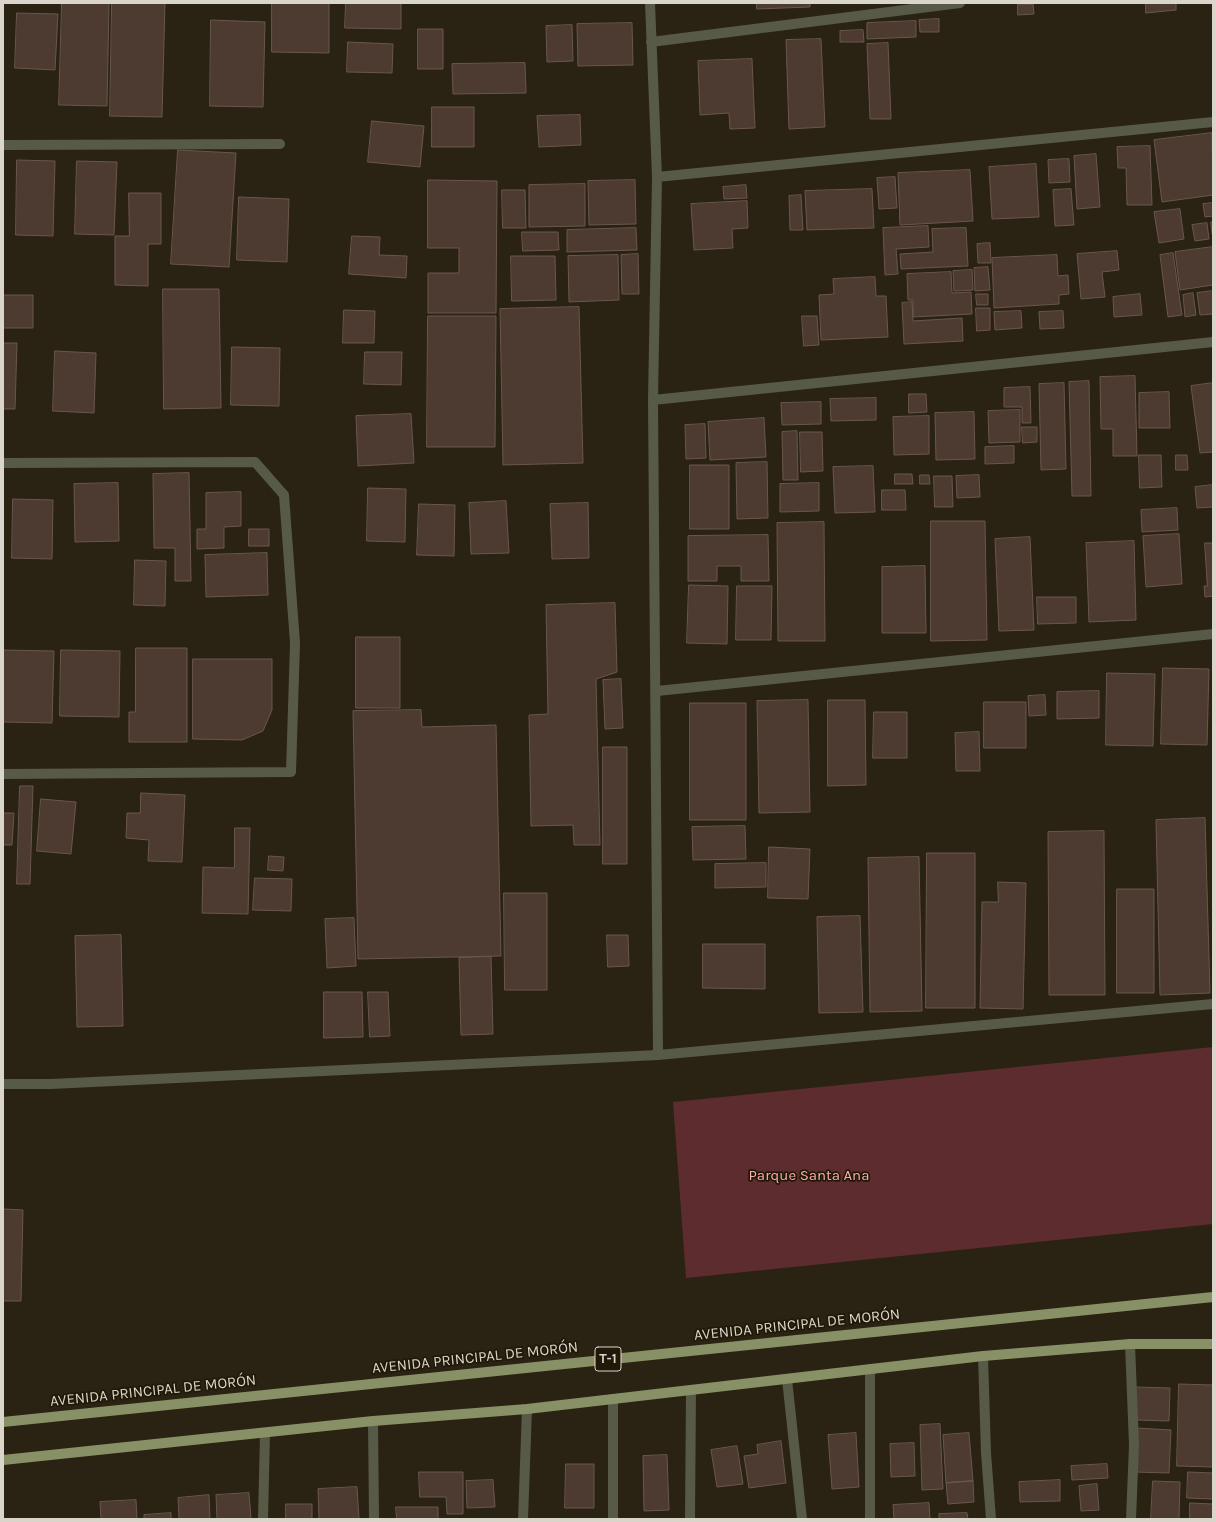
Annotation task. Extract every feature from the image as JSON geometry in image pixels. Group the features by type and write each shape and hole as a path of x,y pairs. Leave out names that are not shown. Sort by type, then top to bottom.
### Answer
{"main road":[{"name":"AVENIDA PRINCIPAL DE MORÓN","path":"3,1422 1213,1297"},
{"path":"3,1460 265,1434 373,1421 528,1409 984,1356 1130,1344 1213,1344"}],"street":[{"path":"650,3 657,177 653,400 657,691 658,1055"},
{"path":"651,42 960,3"},
{"path":"657,177 1213,122"},
{"path":"3,145 280,144"},
{"path":"653,400 1213,342"},
{"path":"3,464 255,462 284,495 294,643 291,772 3,774"},
{"path":"657,691 1213,634"},
{"path":"3,1084 51,1084 658,1055 1213,1004"},
{"path":"1130,1344 1134,1445 1131,1519"},
{"path":"984,1356 986,1453 991,1519"},
{"path":"870,1369 870,1519"},
{"path":"787,1379 802,1519"},
{"path":"690,1519 691,1390"},
{"path":"613,1399 613,1519"},
{"path":"523,1519 528,1409"},
{"path":"373,1421 374,1519"},
{"path":"263,1519 265,1434"}],"green space":[{"name":"Parque Santa Ana","path":"1213,1047 1213,1224 686,1278 673,1102"}],"building":[{"path":"62,3 109,3 107,106 59,105"},
{"path":"112,3 165,3 162,117 110,116"},
{"path":"272,3 329,3 329,53 272,52"},
{"path":"346,3 401,3 401,29 345,28"},
{"path":"757,3 810,3 810,7 757,9"},
{"path":"1146,3 1176,3 1176,10 1146,13"},
{"path":"1018,4 1033,4 1034,14 1018,15"},
{"path":"17,13 58,14 55,70 15,68"},
{"path":"939,19 939,32 920,32 919,20"},
{"path":"211,20 265,22 263,107 210,106"},
{"path":"916,21 916,37 867,39 867,23"},
{"path":"632,23 633,65 578,66 577,24"},
{"path":"572,25 573,61 547,62 546,26"},
{"path":"418,29 443,29 443,69 418,69"},
{"path":"863,30 864,42 840,42 840,31"},
{"path":"821,39 825,127 789,129 786,40"},
{"path":"348,42 393,44 392,73 347,72"},
{"path":"888,43 891,119 870,119 867,44"},
{"path":"752,59 755,128 730,129 729,113 700,115 698,61"},
{"path":"525,63 526,93 453,94 452,64"},
{"path":"432,107 474,107 474,147 432,147"},
{"path":"580,115 581,145 539,147 537,116"},
{"path":"372,121 424,126 420,167 368,162"},
{"path":"1212,133 1213,195 1162,202 1154,140"},
{"path":"1150,146 1152,205 1127,205 1126,168 1118,168 1117,147"},
{"path":"178,150 236,153 229,267 171,264"},
{"path":"1096,154 1100,207 1077,209 1074,156"},
{"path":"1069,159 1070,182 1049,183 1048,160"},
{"path":"17,160 55,161 53,236 16,235"},
{"path":"77,161 117,162 114,235 75,234"},
{"path":"1036,164 1039,217 992,219 989,167"},
{"path":"970,170 973,221 900,225 898,173"},
{"path":"895,177 897,208 879,209 877,178"},
{"path":"428,180 497,181 496,313 428,313 428,273 459,273 459,248 428,248"},
{"path":"635,180 636,224 589,225 588,181"},
{"path":"585,184 585,226 529,227 529,185"},
{"path":"746,185 747,198 724,199 723,187"},
{"path":"872,189 874,228 807,230 805,191"},
{"path":"1071,189 1074,225 1055,226 1053,190"},
{"path":"502,190 525,190 526,228 503,228"},
{"path":"129,193 161,193 161,244 148,244 148,286 115,285 115,236 129,236"},
{"path":"801,195 803,230 790,230 789,196"},
{"path":"239,197 289,199 287,262 237,260"},
{"path":"747,201 748,228 732,229 733,248 694,250 691,204"},
{"path":"1213,203 1213,216 1205,217 1203,204"},
{"path":"1180,209 1184,239 1159,243 1154,212"},
{"path":"1211,222 1213,222 1213,240"},
{"path":"1207,223 1209,239 1195,241 1192,225"},
{"path":"928,226 929,247 896,249 898,274 885,275 883,228"},
{"path":"636,228 637,250 567,252 567,230"},
{"path":"966,228 968,266 901,269 900,254 933,252 932,229"},
{"path":"522,232 558,232 559,250 523,251"},
{"path":"352,236 380,237 379,255 407,256 406,278 349,274"},
{"path":"990,243 991,263 978,263 977,244"},
{"path":"1213,247 1213,285 1180,290 1175,252"},
{"path":"1117,251 1119,270 1102,272 1105,297 1081,299 1077,254"},
{"path":"1173,253 1182,315 1168,317 1160,255"},
{"path":"638,254 639,294 622,294 621,255"},
{"path":"618,255 619,300 569,302 568,256"},
{"path":"1057,255 1058,276 1068,275 1069,294 1059,295 1059,304 994,308 992,258"},
{"path":"511,256 555,256 556,300 512,301"},
{"path":"988,267 990,290 975,291 974,268"},
{"path":"972,270 973,290 954,291 953,271"},
{"path":"951,272 952,293 971,292 972,314 913,317 913,300 908,300 907,274"},
{"path":"875,277 876,296 886,296 888,337 821,340 819,295 834,294 833,279"},
{"path":"163,289 219,289 221,408 164,409"},
{"path":"1213,291 1213,314 1200,315 1197,293"},
{"path":"1193,293 1196,315 1185,317 1183,295"},
{"path":"976,294 988,294 988,305 977,305"},
{"path":"1140,294 1142,315 1114,317 1113,297"},
{"path":"3,295 33,295 33,328 3,328"},
{"path":"912,302 913,321 962,318 963,341 904,344 902,303"},
{"path":"579,307 583,463 503,465 500,309"},
{"path":"976,308 990,308 990,330 977,331"},
{"path":"344,310 375,311 374,343 343,343"},
{"path":"1021,311 1022,328 995,330 994,312"},
{"path":"1063,311 1064,328 1040,329 1039,312"},
{"path":"428,316 496,316 495,447 427,447"},
{"path":"802,316 817,316 819,345 804,346"},
{"path":"3,343 17,343 15,409 3,409"},
{"path":"232,347 280,348 279,406 231,405"},
{"path":"55,351 96,353 94,413 53,411"},
{"path":"365,352 402,352 401,385 364,384"},
{"path":"1135,376 1137,456 1113,456 1113,429 1101,429 1100,377"},
{"path":"1089,381 1091,496 1072,496 1069,382"},
{"path":"1064,383 1066,469 1041,470 1039,384"},
{"path":"1213,383 1213,452 1200,453 1191,386"},
{"path":"1030,387 1031,423 1022,423 1022,407 1004,407 1004,388"},
{"path":"1169,392 1170,428 1139,428 1139,393"},
{"path":"909,394 926,394 927,412 909,413"},
{"path":"876,398 876,420 831,421 830,399"},
{"path":"821,402 821,424 782,425 781,403"},
{"path":"1020,410 1020,442 989,443 988,411"},
{"path":"974,412 975,459 936,460 935,413"},
{"path":"411,414 414,463 358,466 356,416"},
{"path":"929,416 929,454 894,455 893,417"},
{"path":"764,418 766,457 710,460 708,422"},
{"path":"705,424 706,458 686,459 685,425"},
{"path":"1022,427 1037,427 1037,442 1023,443"},
{"path":"797,431 798,480 783,480 782,432"},
{"path":"800,432 822,432 823,471 801,472"},
{"path":"1014,446 1014,463 985,464 985,447"},
{"path":"1139,455 1161,455 1162,487 1140,488"},
{"path":"1176,455 1187,455 1188,470 1176,470"},
{"path":"767,462 768,518 737,519 736,463"},
{"path":"690,465 729,465 729,529 690,529"},
{"path":"873,466 875,512 835,513 833,467"},
{"path":"189,473 191,581 175,581 175,548 154,548 153,474"},
{"path":"895,474 912,474 913,484 895,484"},
{"path":"920,475 929,475 930,484 920,484"},
{"path":"979,475 980,497 957,498 956,476"},
{"path":"934,476 952,476 953,507 935,507"},
{"path":"118,483 119,541 75,542 74,484"},
{"path":"819,483 819,511 780,512 780,484"},
{"path":"1213,485 1213,507 1197,508 1195,487"},
{"path":"368,488 406,489 405,542 367,541"},
{"path":"882,490 905,490 906,510 882,510"},
{"path":"241,492 241,526 224,527 224,548 197,549 197,529 206,529 206,493"},
{"path":"13,499 53,500 52,559 12,558"},
{"path":"506,501 509,553 471,554 469,503"},
{"path":"588,503 589,558 552,559 550,504"},
{"path":"419,504 455,505 454,556 417,555"},
{"path":"1177,508 1178,530 1142,532 1141,510"},
{"path":"931,521 985,521 987,640 931,641"},
{"path":"824,522 825,641 778,641 777,523"},
{"path":"249,529 269,529 269,546 249,546"},
{"path":"1179,534 1182,584 1146,587 1143,536"},
{"path":"768,535 769,581 741,581 741,566 717,566 717,581 688,581 688,536"},
{"path":"1030,537 1034,630 999,631 995,539"},
{"path":"1134,541 1136,620 1089,622 1086,543"},
{"path":"1205,543 1213,543 1213,596 1205,597 1204,586 1207,586"},
{"path":"267,553 268,595 206,597 205,555"},
{"path":"135,560 166,561 165,606 134,605"},
{"path":"925,566 926,633 882,633 882,567"},
{"path":"689,585 728,586 727,644 687,643"},
{"path":"737,586 772,586 771,640 736,640"},
{"path":"1037,597 1076,597 1076,623 1038,624"},
{"path":"615,603 617,672 596,679 600,845 574,845 573,825 531,826 529,715 548,714 546,605"},
{"path":"356,637 400,637 400,708 356,708"},
{"path":"136,648 187,648 187,742 129,742 129,712 135,712"},
{"path":"3,650 54,651 52,723 3,722"},
{"path":"61,650 120,651 119,717 60,716"},
{"path":"193,659 272,659 272,710 263,731 242,740 193,739"},
{"path":"1163,668 1209,669 1207,745 1161,744"},
{"path":"1107,673 1155,674 1153,746 1106,745"},
{"path":"621,679 623,728 605,729 603,680"},
{"path":"1099,691 1099,718 1057,719 1057,692"},
{"path":"1045,695 1046,715 1029,716 1028,696"},
{"path":"808,700 810,812 759,813 757,701"},
{"path":"828,700 865,700 866,785 828,786"},
{"path":"984,702 1026,702 1026,748 984,748"},
{"path":"690,703 746,703 746,820 690,820"},
{"path":"421,710 422,727 496,725 501,956 358,959 353,711"},
{"path":"874,712 907,712 907,758 873,758"},
{"path":"979,732 980,771 956,771 955,733"},
{"path":"603,747 627,747 627,864 603,864"},
{"path":"20,786 33,786 30,884 17,884"},
{"path":"141,793 185,795 182,862 148,861 149,840 126,838 127,813 140,813"},
{"path":"41,799 76,802 71,854 37,851"},
{"path":"3,813 14,813 12,845 3,845"},
{"path":"1205,818 1210,993 1160,995 1156,820"},
{"path":"745,826 746,859 693,860 692,827"},
{"path":"235,828 250,828 248,914 202,913 203,867 234,868"},
{"path":"1104,831 1105,995 1049,995 1048,832"},
{"path":"769,847 810,849 808,899 768,898"},
{"path":"927,853 975,853 975,1008 926,1008"},
{"path":"269,856 284,857 283,871 268,870"},
{"path":"919,857 922,1011 870,1012 868,858"},
{"path":"766,863 766,887 715,888 715,864"},
{"path":"255,878 292,879 291,911 253,910"},
{"path":"998,882 1026,883 1023,1009 980,1008 982,902 998,902"},
{"path":"1117,889 1154,889 1154,993 1117,993"},
{"path":"504,893 547,893 547,990 505,990"},
{"path":"860,916 863,1012 819,1013 817,917"},
{"path":"354,918 356,966 327,968 325,919"},
{"path":"121,935 123,1026 77,1027 75,936"},
{"path":"607,935 628,935 629,966 608,967"},
{"path":"703,944 765,944 765,989 703,988"},
{"path":"491,957 493,1034 461,1035 459,958"},
{"path":"324,992 362,992 363,1037 324,1038"},
{"path":"368,992 388,992 390,1036 370,1037"},
{"path":"3,1209 23,1210 21,1301 3,1301"},
{"path":"1179,1384 1213,1385 1213,1467 1177,1466"},
{"path":"1136,1387 1170,1388 1169,1421 1136,1420"},
{"path":"940,1424 943,1489 922,1490 920,1425"},
{"path":"1137,1428 1171,1430 1169,1473 1134,1472"},
{"path":"856,1433 859,1487 832,1489 828,1435"},
{"path":"969,1433 973,1481 946,1483 943,1435"},
{"path":"781,1441 786,1483 749,1488 744,1456 758,1454 757,1445"},
{"path":"914,1443 915,1476 891,1477 890,1444"},
{"path":"737,1446 743,1484 717,1487 711,1450"},
{"path":"667,1455 669,1510 644,1511 643,1456"},
{"path":"566,1464 594,1464 594,1508 565,1508"},
{"path":"1107,1464 1108,1478 1072,1480 1071,1466"},
{"path":"419,1472 463,1472 463,1514 447,1514 446,1497 420,1497"},
{"path":"1188,1472 1213,1473 1213,1499 1187,1498"},
{"path":"493,1480 495,1507 467,1508 466,1481"},
{"path":"1060,1480 1060,1501 1020,1502 1019,1482"},
{"path":"973,1481 974,1502 948,1504 946,1483"},
{"path":"1153,1481 1180,1482 1179,1519 1151,1519"},
{"path":"1097,1484 1099,1510 1081,1511 1079,1486"},
{"path":"357,1487 359,1519 319,1519 318,1489"},
{"path":"249,1493 251,1519 217,1519 216,1495"},
{"path":"209,1495 210,1519 179,1519 178,1498"},
{"path":"136,1500 137,1519 101,1519 100,1502"},
{"path":"929,1503 930,1519 894,1519 893,1505"},
{"path":"1190,1503 1213,1504 1213,1519 1190,1519"},
{"path":"286,1504 312,1504 312,1519 286,1519"},
{"path":"396,1507 438,1507 438,1519 397,1519"},
{"path":"171,1513 171,1519 144,1519 144,1515"},
{"path":"967,1513 968,1519 939,1519 939,1514"}]}
